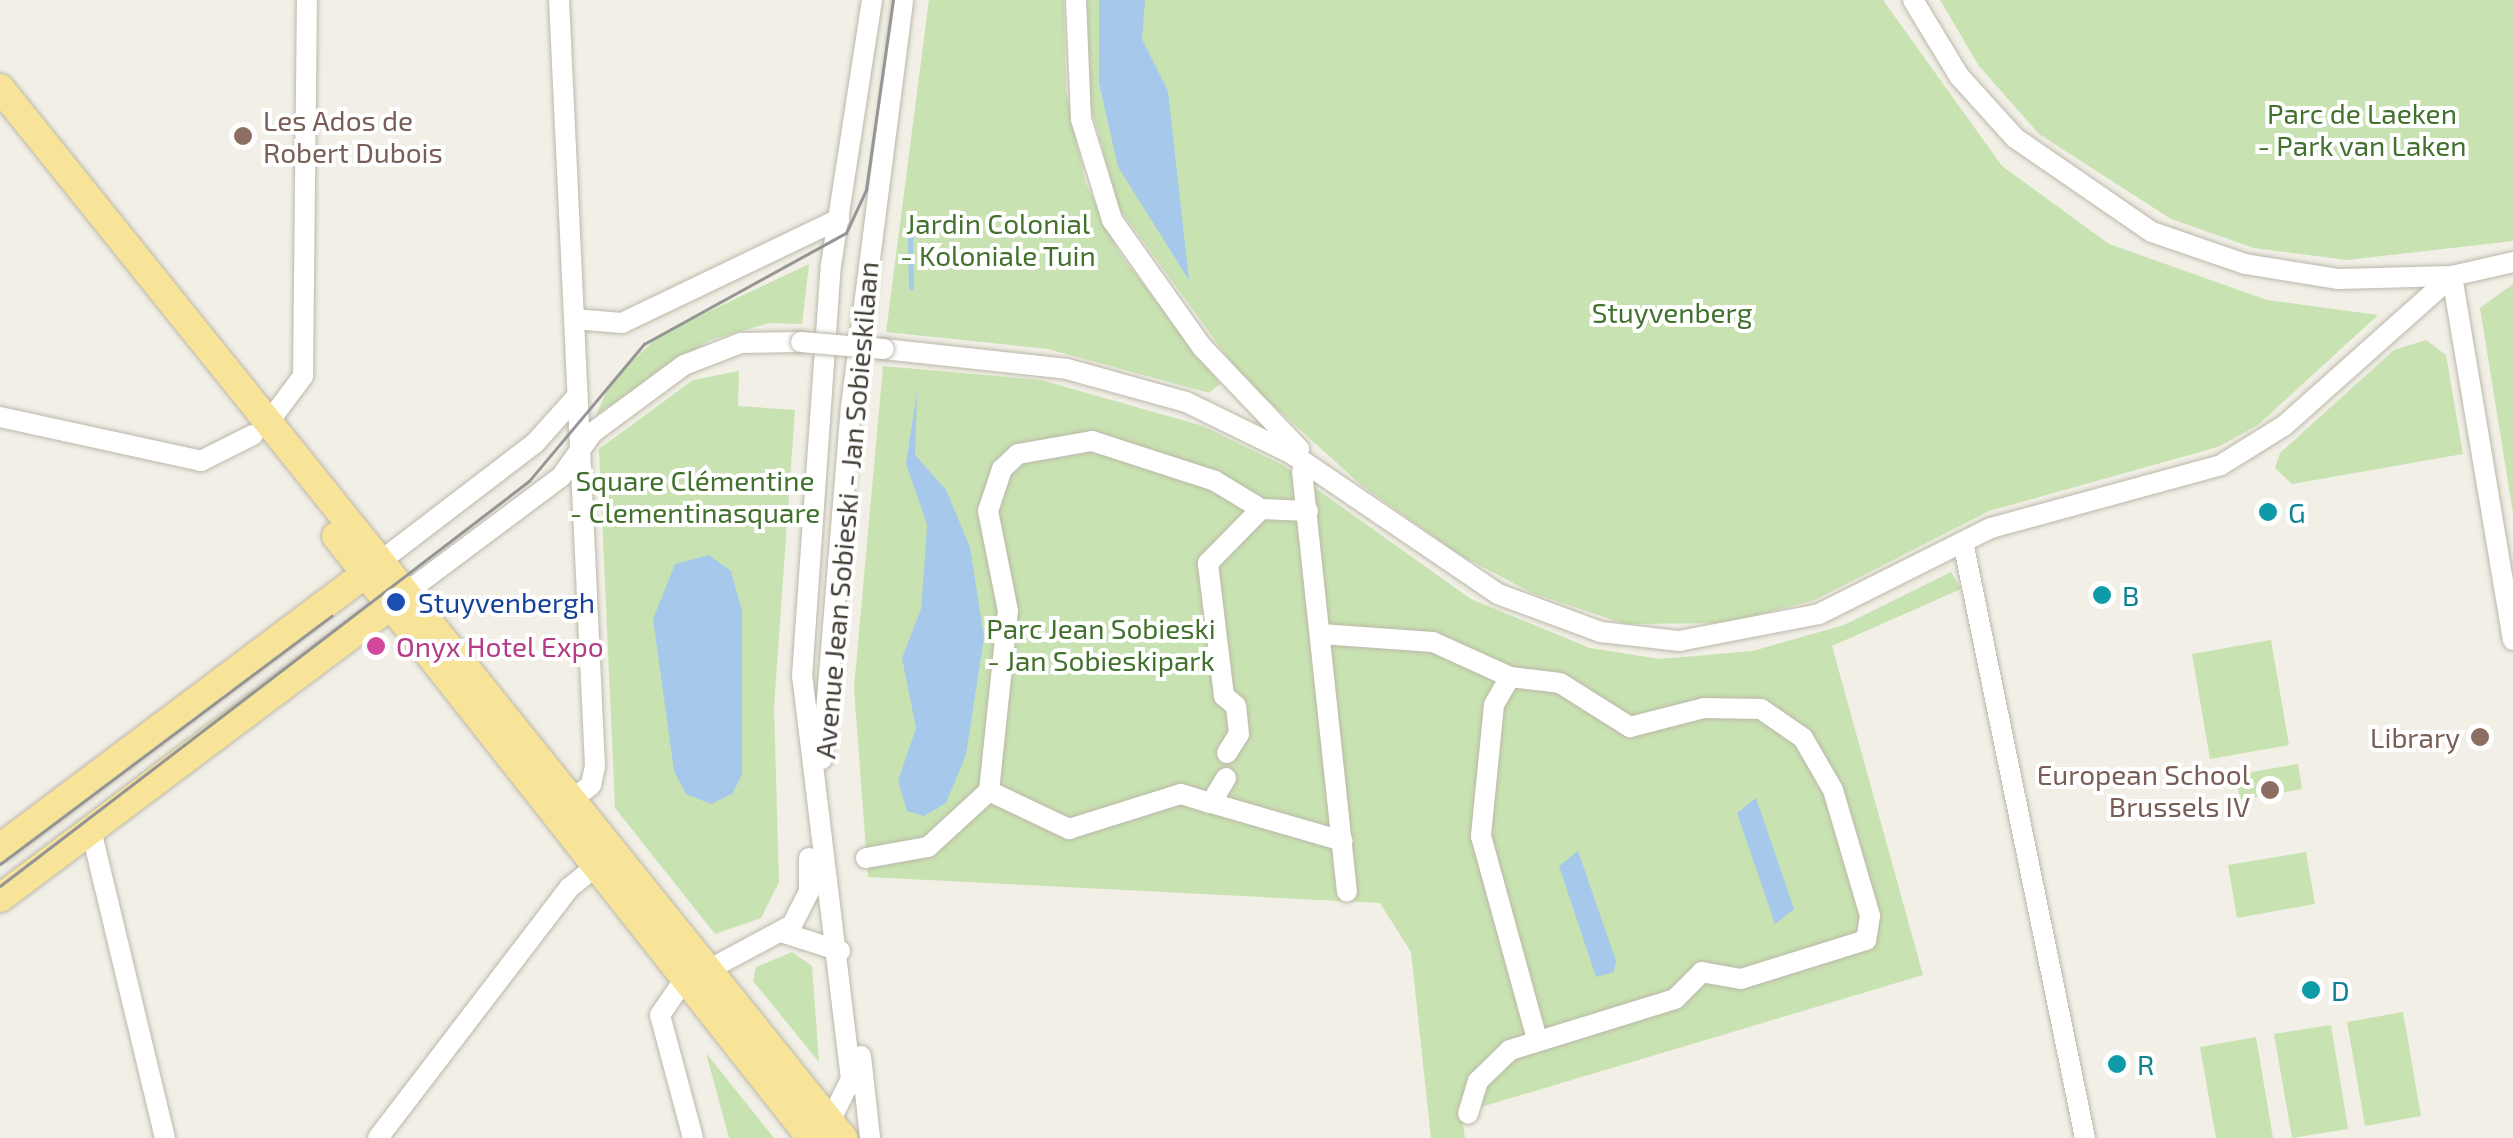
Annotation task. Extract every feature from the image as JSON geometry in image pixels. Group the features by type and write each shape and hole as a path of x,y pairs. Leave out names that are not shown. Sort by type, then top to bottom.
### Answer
{"main road":[{"path":"0,88 261,429 826,1134"},
{"path":"0,117 261,429"},
{"path":"0,848 372,568"},
{"path":"0,898 398,600"}],"street":[{"path":"0,416 201,461 261,429 303,376 307,0"},
{"path":"559,0 594,772 562,808"},
{"name":"Avenue Jean Sobieski - Jan Sobieskilaan","path":"870,1138 804,690 839,219 872,0"},
{"name":"Avenue Jean Sobieski - Jan Sobieskilaan","path":"826,1134 850,1079 822,738 852,407 904,0"},
{"path":"1076,0 1080,107 1112,220 1202,346 1325,474"},
{"path":"1912,0 1959,76 2015,138 2117,215 2202,252 2294,275 2452,276 2513,262"},
{"path":"574,319 622,323 839,219"},
{"path":"398,600 561,477 581,446 708,353 801,342 884,349 1120,381 1229,420 1325,474 1498,594 1638,639 1704,639 1794,622 1879,590 1964,542 2242,454 2452,276"},
{"path":"2452,276 2513,640"},
{"path":"372,568 534,442 578,395"},
{"path":"866,858 921,850 989,791 1008,611 988,512 1002,469 1026,450 1083,440 1215,480 1261,510 1308,511"},
{"path":"1302,471 1347,892"},
{"path":"1226,753 1239,734 1236,706 1224,696 1208,563 1261,510"},
{"path":"1964,542 2085,1138"},
{"path":"1322,634 1410,636 1510,677 1560,683 1630,728 1720,706 1784,720 1829,779 1871,927 1861,944 1741,979 1702,972 1675,998 1536,1039 1485,1072 1468,1112"},
{"path":"1510,677 1494,705 1481,836 1536,1039"},
{"path":"693,1138 660,1015 696,975 784,933 811,876 804,690"},
{"path":"1211,803 1226,778"},
{"path":"989,791 1069,828 1181,794 1344,842"},
{"path":"91,830 165,1138"},
{"path":"378,1138 604,860"},
{"path":"784,933 840,951"}],"green space":[{"name":"Jardin Colonial - Koloniale Tuin","path":"929,0 1064,0 1066,90 1085,181 1118,251 1220,384 1209,393 1048,349 886,332"},
{"name":"Stuyvenberg","path":"1087,0 1883,0 2002,166 2109,244 2267,300 2378,315 2258,425 2218,447 1989,511 1815,600 1726,623 1625,624 1532,593 1460,555 1361,485 1241,376 1119,208 1089,100"},
{"name":"Parc de Laeken - Park van Laken","path":"1940,0 2513,0 2513,241 2347,260 2254,248 2171,219 2039,134 1979,66"},
{"path":"809,264 802,324 769,323 710,340 596,415 611,382 659,335"},
{"path":"2513,284 2513,513 2480,308"},
{"path":"2426,340 2446,355 2463,454 2292,484 2275,468 2280,453 2394,350"},
{"name":"Parc Jean Sobieski - Jan Sobieskipark","path":"883,366 1041,380 1203,426 1283,465 1471,599 1590,648 1660,659 1753,651 1844,625 1951,572 1961,589 1832,646 1923,975 1461,1113 1465,1138 1431,1138 1411,952 1380,903 868,877 854,688"},
{"name":"Square Clémentine - Clementinasquare","path":"739,371 738,406 795,410 774,707 779,882 761,918 715,934 615,808 599,449 693,380"},
{"path":"2271,640 2289,745 2210,759 2192,654"},
{"path":"2298,764 2302,789 2240,800 2235,775"},
{"path":"2306,852 2315,904 2237,918 2228,865"},
{"path":"792,952 812,966 819,1062 753,981 756,967"},
{"path":"2403,1012 2421,1116 2365,1126 2347,1022"},
{"path":"2331,1025 2348,1129 2292,1138 2274,1034"},
{"path":"2256,1037 2273,1138 2216,1138 2200,1047"},
{"path":"706,1053 774,1138 729,1138"}],"water":[{"path":"1099,0 1145,0 1142,39 1168,91 1189,280 1118,167 1099,83"},
{"path":"917,391 915,455 946,490 970,547 984,637 966,755 946,803 924,816 907,811 898,781 916,728 902,658 921,609 927,524 906,464"},
{"path":"709,555 731,571 742,611 742,775 732,794 711,804 686,794 674,771 653,619 675,564"},
{"path":"1756,798 1794,909 1775,924 1737,813"},
{"path":"1578,851 1616,961 1614,972 1596,977 1559,866"}],"waterway":[{"path":"911,287 910,237 919,230"}],"tram line":[{"path":"0,886 529,481 644,344 846,233 866,190 893,0"},
{"path":"0,864 331,616"}],"place":[{"name":"Les Ados de Robert Dubois","path":"243,136"},
{"name":"G","path":"2268,512"},
{"name":"B","path":"2102,595"},
{"name":"Stuyvenbergh","path":"396,602"},
{"name":"Onyx Hotel Expo","path":"376,646"},
{"name":"Library","path":"2480,737"},
{"name":"European School Brussels IV","path":"2270,790"},
{"name":"D","path":"2311,990"},
{"name":"R","path":"2117,1064"}]}
